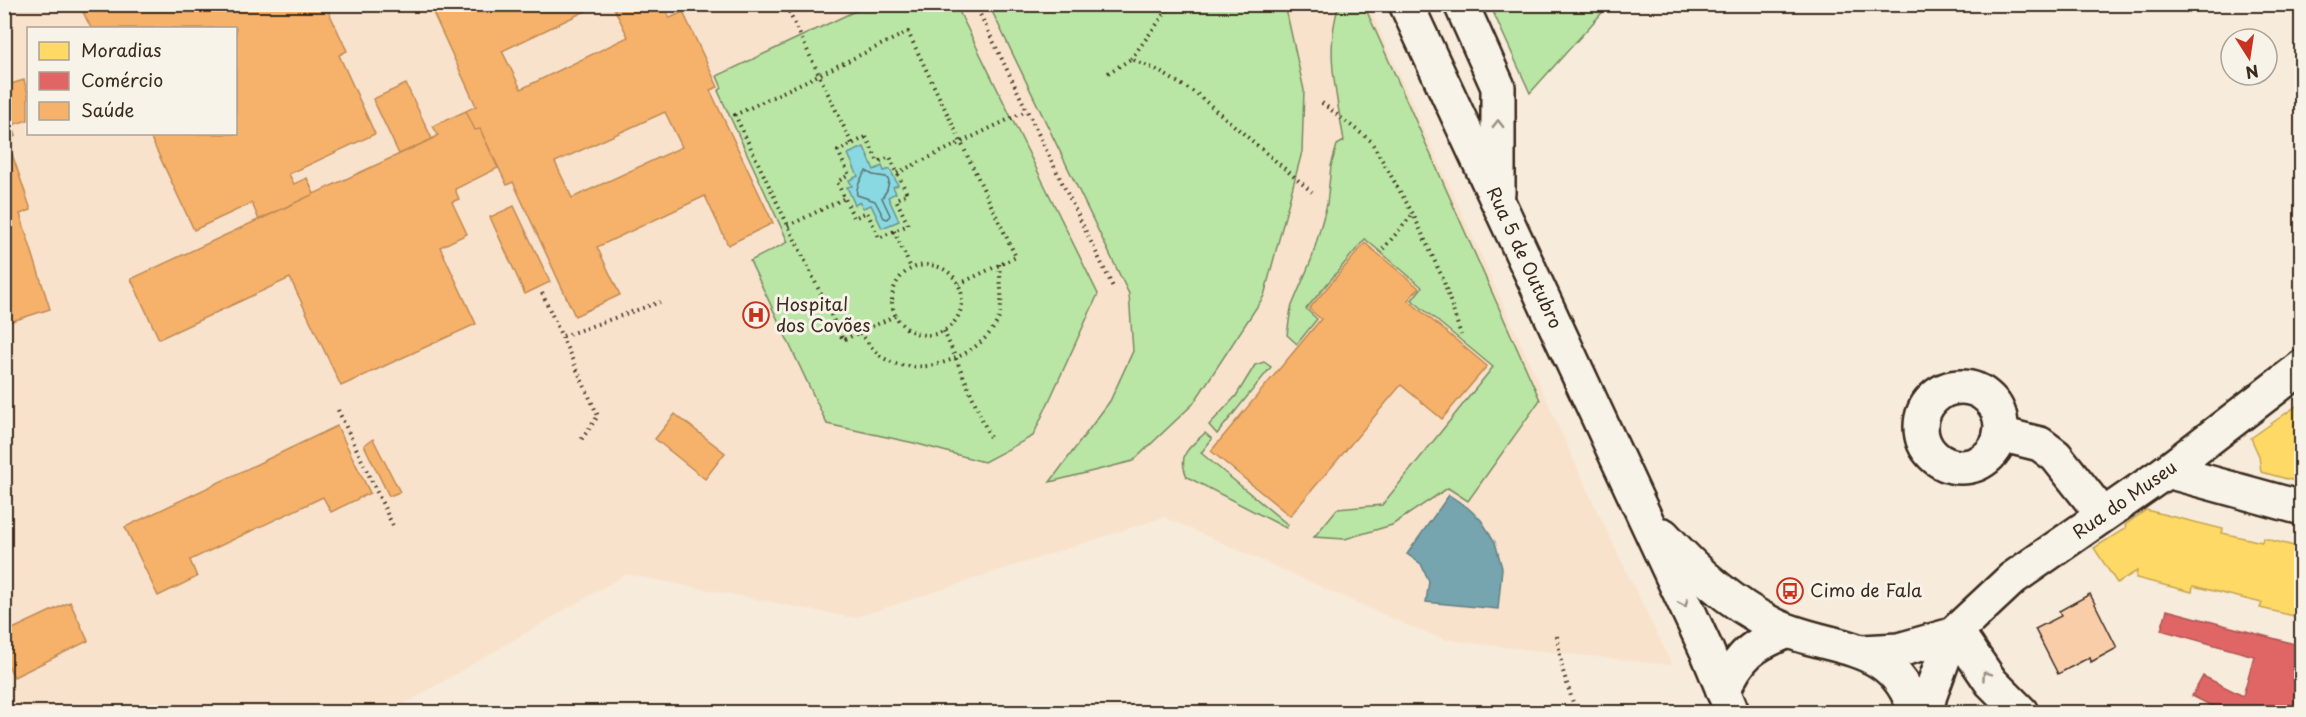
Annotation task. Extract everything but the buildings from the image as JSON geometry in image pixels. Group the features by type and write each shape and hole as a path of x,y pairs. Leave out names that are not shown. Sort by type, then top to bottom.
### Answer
{"street":[{"name":"Rua 5 de Outubro","path":"1406,4 1728,702"},
{"path":"1461,4 1498,87 1497,204"},
{"name":"Rua do Museu","path":"1955,634 2013,578 2167,471 2301,367"},
{"path":"2000,434 2040,444 2056,456 2102,514"},
{"path":"2167,471 2301,508"},
{"name":"Rua 5 de Outubro","path":"1642,512 1690,565 1733,602 1788,631 1862,652"},
{"path":"1728,702 1735,666 1758,643 1788,631"},
{"path":"1862,652 1899,650 1955,634"},
{"path":"1926,712 1930,695 1955,634"},
{"path":"1955,634 1991,682 2021,712"},
{"path":"1862,652 1893,670 1902,681 1916,712"}],"path":[{"path":"975,4 1113,287"},
{"path":"1108,73 1131,59 1172,4"},
{"path":"789,12 852,144"},
{"path":"895,315 843,340 735,115 908,32 1016,257 958,284"},
{"path":"1131,59 1157,70 1197,94 1312,192"},
{"path":"1322,103 1371,141 1413,214 1443,279 1461,335"},
{"path":"897,173 1026,111"},
{"path":"866,137 878,162 890,157 907,194 896,199 908,225 879,238 867,212 854,218 837,182 849,175 838,151 852,144 866,137"},
{"path":"788,226 845,198"},
{"path":"1383,249 1413,214"},
{"path":"894,231 911,268"},
{"path":"860,333 879,355 904,366 939,365 956,359 983,339 999,319 1001,288 999,264"},
{"path":"923,265 937,266 949,272 958,284 962,296 960,309 954,322 944,331 930,335 916,333 904,327 895,315 891,303 893,289 899,277 911,268 923,265"},
{"path":"542,293 598,416 581,440"},
{"path":"562,336 660,302"},
{"path":"944,331 991,440"},
{"path":"338,411 393,526"},
{"path":"1557,636 1562,668 1576,712"}],"shaded area":[{"name":"Hospital dos Covões","path":"4,5 1368,5 1590,496 1672,665 1444,639 1407,625 1164,517 854,618 626,574 391,712 5,712"}],"green space":[{"path":"1544,4 1609,5 1530,93 1490,5 1536,5 1538,8"},
{"path":"868,5 956,5 1098,294 1033,436 984,462 914,443 827,424 750,261 788,242 718,91 722,88 717,76"},
{"path":"989,5 1285,5 1304,90 1302,152 1264,296 1193,404 1133,461 1050,482 1110,401 1133,351 1129,294"},
{"path":"1339,5 1364,5 1540,400 1468,501 1448,488 1392,525 1345,539 1314,537 1337,509 1382,505 1493,367 1412,300 1422,287 1365,239 1306,309 1317,319 1297,344 1287,335 1291,308 1312,258 1327,204 1331,166 1337,145 1344,141 1332,56 1332,39"},
{"path":"1264,362 1271,367 1217,434 1209,425 1236,396 1255,365"},
{"path":"1205,433 1212,439 1201,453 1288,525 1286,528 1187,477 1183,463 1186,452"}],"water":[{"path":"864,147 874,170 882,166 884,171 890,169 898,185 893,187 896,193 888,197 899,221 882,228 871,205 863,208 860,202 855,205 847,187 852,186 849,180 858,176 848,154"}],"place":[{"name":"Hospital dos Covões","path":"756,315"},
{"name":"Cimo de Fala","path":"1790,591"}]}
